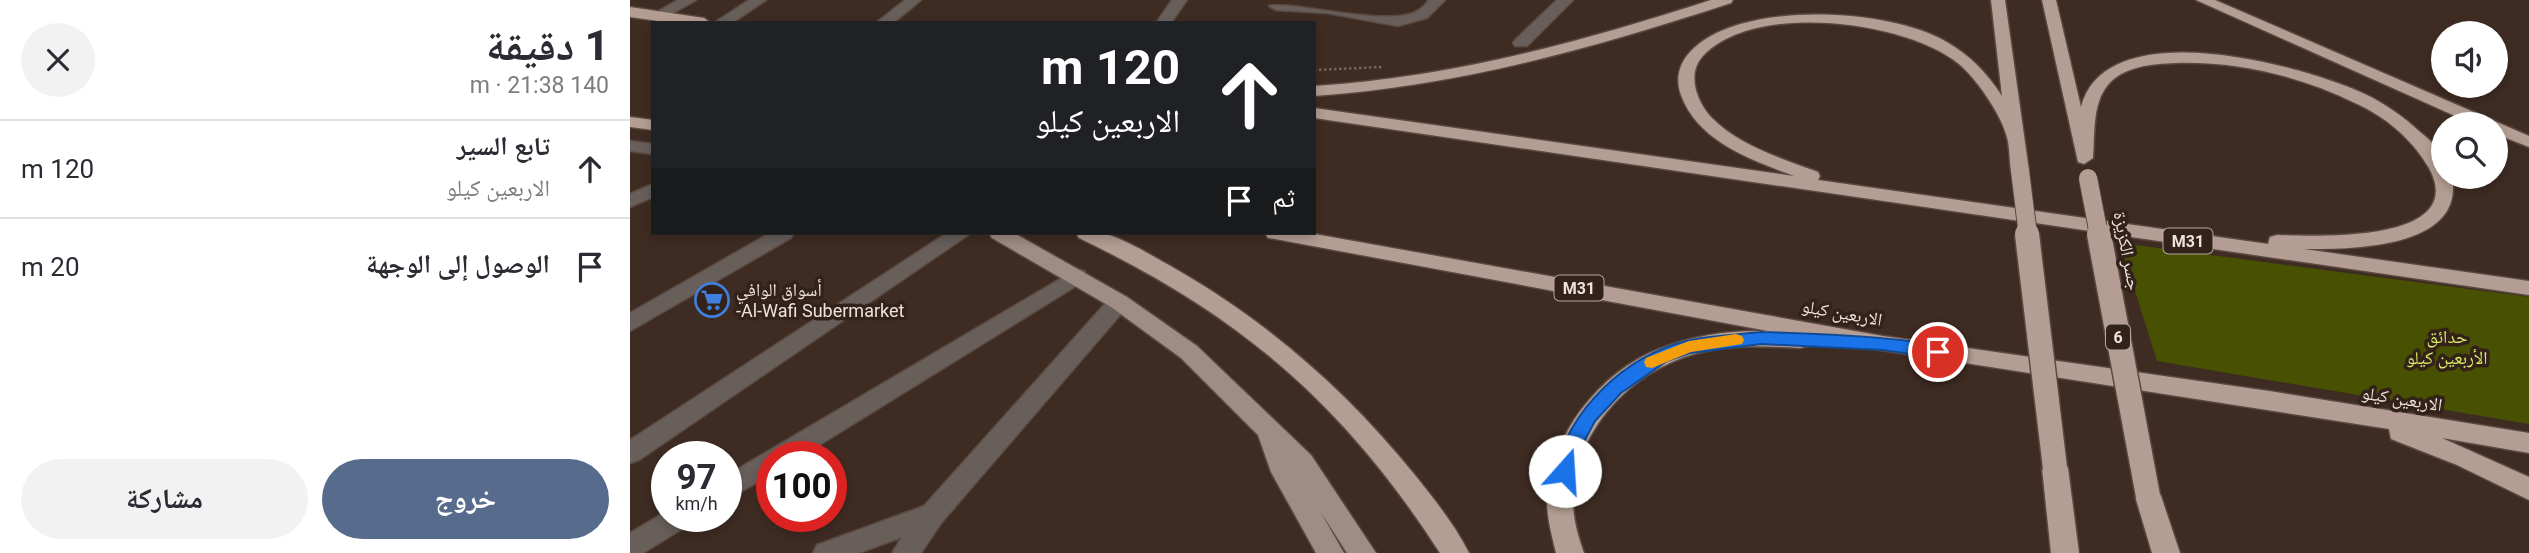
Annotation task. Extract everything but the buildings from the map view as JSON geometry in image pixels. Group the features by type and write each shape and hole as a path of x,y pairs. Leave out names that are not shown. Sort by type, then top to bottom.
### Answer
{"highway":[{"path":"1316,91 1380,88 1466,75 1726,0"},
{"path":"1998,0 2065,553"},
{"name":"جسر الكزيزة","path":"2049,0 2086,168 2159,553"},
{"path":"2203,0 2460,112"},
{"path":"630,12 691,21"},
{"path":"1848,190 1744,149 1704,120 1685,85 1688,68 1704,45 1730,29 1784,16 1844,15 1890,24 1927,37 1964,60 1988,88 2015,133"},
{"path":"2086,168 2091,99 2098,86 2109,75 2131,64 2152,60 2218,57 2250,62 2318,81 2399,122 2431,154"},
{"name":"M31","path":"1316,113 2529,288"},
{"path":"630,122 651,125"},
{"path":"2508,133 2529,142"},
{"path":"2202,243 2344,242 2376,239 2417,227 2439,209 2444,199 2444,189"},
{"path":"1090,235 1140,257 1192,287 1253,329 1318,382 1381,447 1411,486 1455,553"},
{"name":"الاربعين كيلو","path":"1286,235 1883,344 2269,400 2529,443"},
{"path":"1570,553 1561,523 1560,492 1570,451 1589,416 1615,388 1638,370 1661,357 1718,341 1761,338 1883,344"},
{"path":"2269,400 2396,430 2466,458 2529,489"},
{"path":"2148,496 2166,553"},
{"path":"2055,553 2062,525"}],"main road":[{"path":"1003,235 1119,302 1189,352 1302,462 1362,553"},
{"path":"1269,431 1284,472 1330,553"}],"street":[{"path":"658,16 689,0"},
{"path":"724,21 759,0"},
{"path":"886,21 914,0"},
{"path":"1164,21 1180,0"},
{"path":"1276,6 1333,5 1404,20 1422,15 1438,0"},
{"path":"1521,43 1566,0"},
{"path":"1289,21 1299,7"},
{"path":"630,146 651,149"},
{"path":"630,323 781,235"},
{"path":"630,453 958,235"},
{"path":"805,441 1077,276"},
{"path":"906,553 933,514 1119,302"},
{"path":"827,553 933,514"},
{"path":"630,547 655,532"}],"path":[{"path":"1316,70 1391,66"}],"green space":[{"name":"حدائق الأربعين كيلو","path":"2120,243 2529,297 2529,424 2157,361"}],"slow traffic":[{"path":"1652,362 1689,347 1736,340"}],"place":[{"name":"أسواق الوافي -Al-Wafi Subermarket","path":"712,300"}],"route":[{"path":"1565,471 1570,451 1589,416 1615,388 1661,357 1689,347 1718,341 1761,338 1883,344 1938,352"}]}
